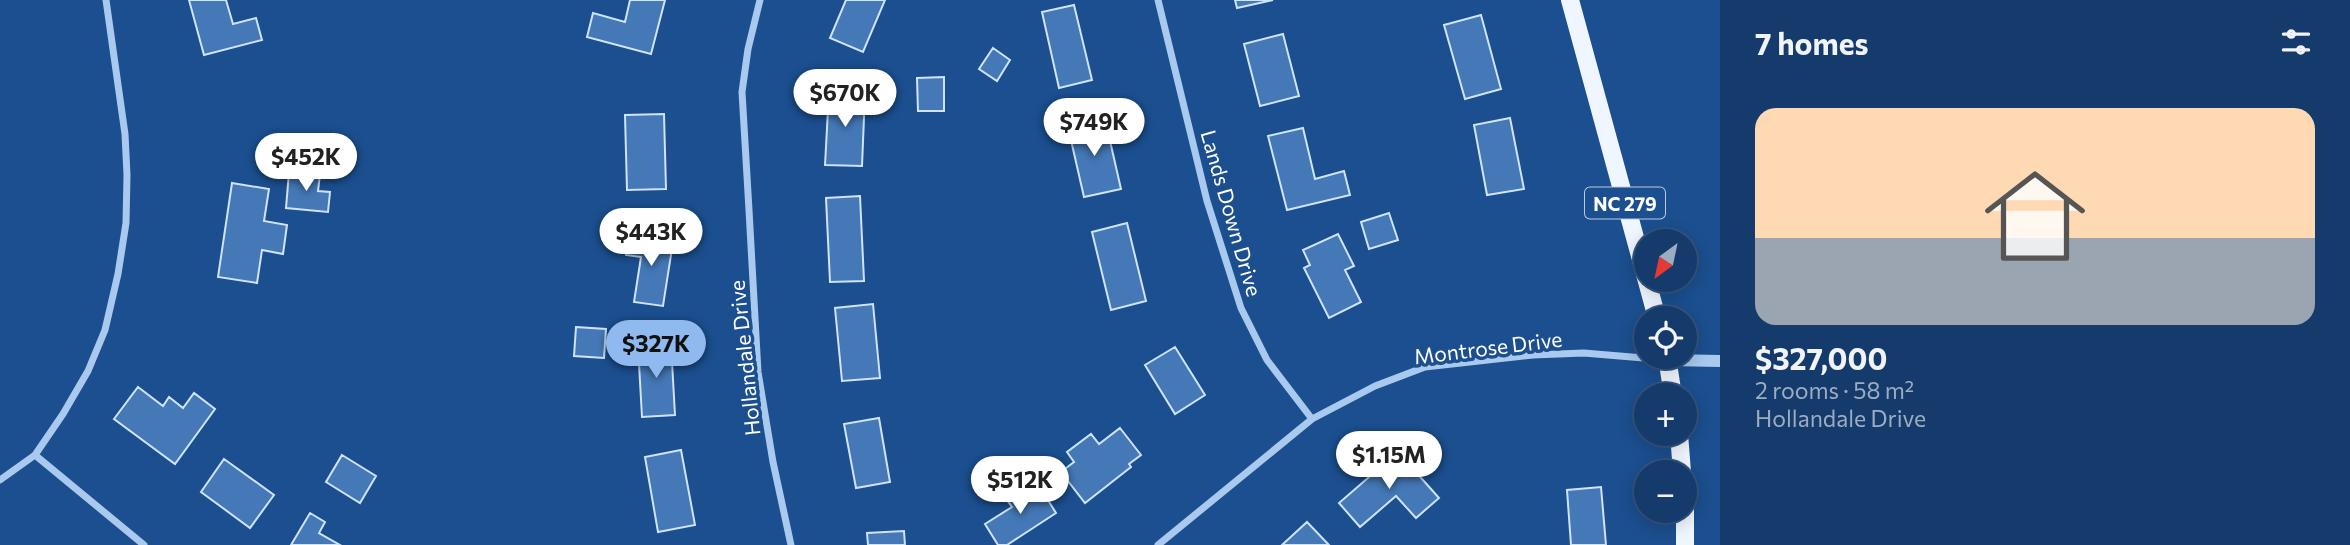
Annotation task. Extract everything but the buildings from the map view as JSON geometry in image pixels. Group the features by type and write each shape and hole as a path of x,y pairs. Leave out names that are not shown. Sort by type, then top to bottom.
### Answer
{"main road":[{"name":"NC 279","path":"1570,0 1654,306"},
{"path":"1685,523 1685,545"}],"street":[{"path":"0,480 34,455 63,414 88,371 105,330 118,274 126,223 125,134 106,0"},
{"name":"Hollandale Drive","path":"760,0 748,49 742,92 758,372 790,545"},
{"name":"Lands Down Drive","path":"1158,0 1207,201 1241,308 1267,360 1312,419"},
{"name":"Montrose Drive","path":"1158,545 1312,419 1375,386 1425,367 1534,355 1584,353 1634,356"},
{"path":"1697,360 1720,361"},
{"path":"34,455 144,545"}]}
